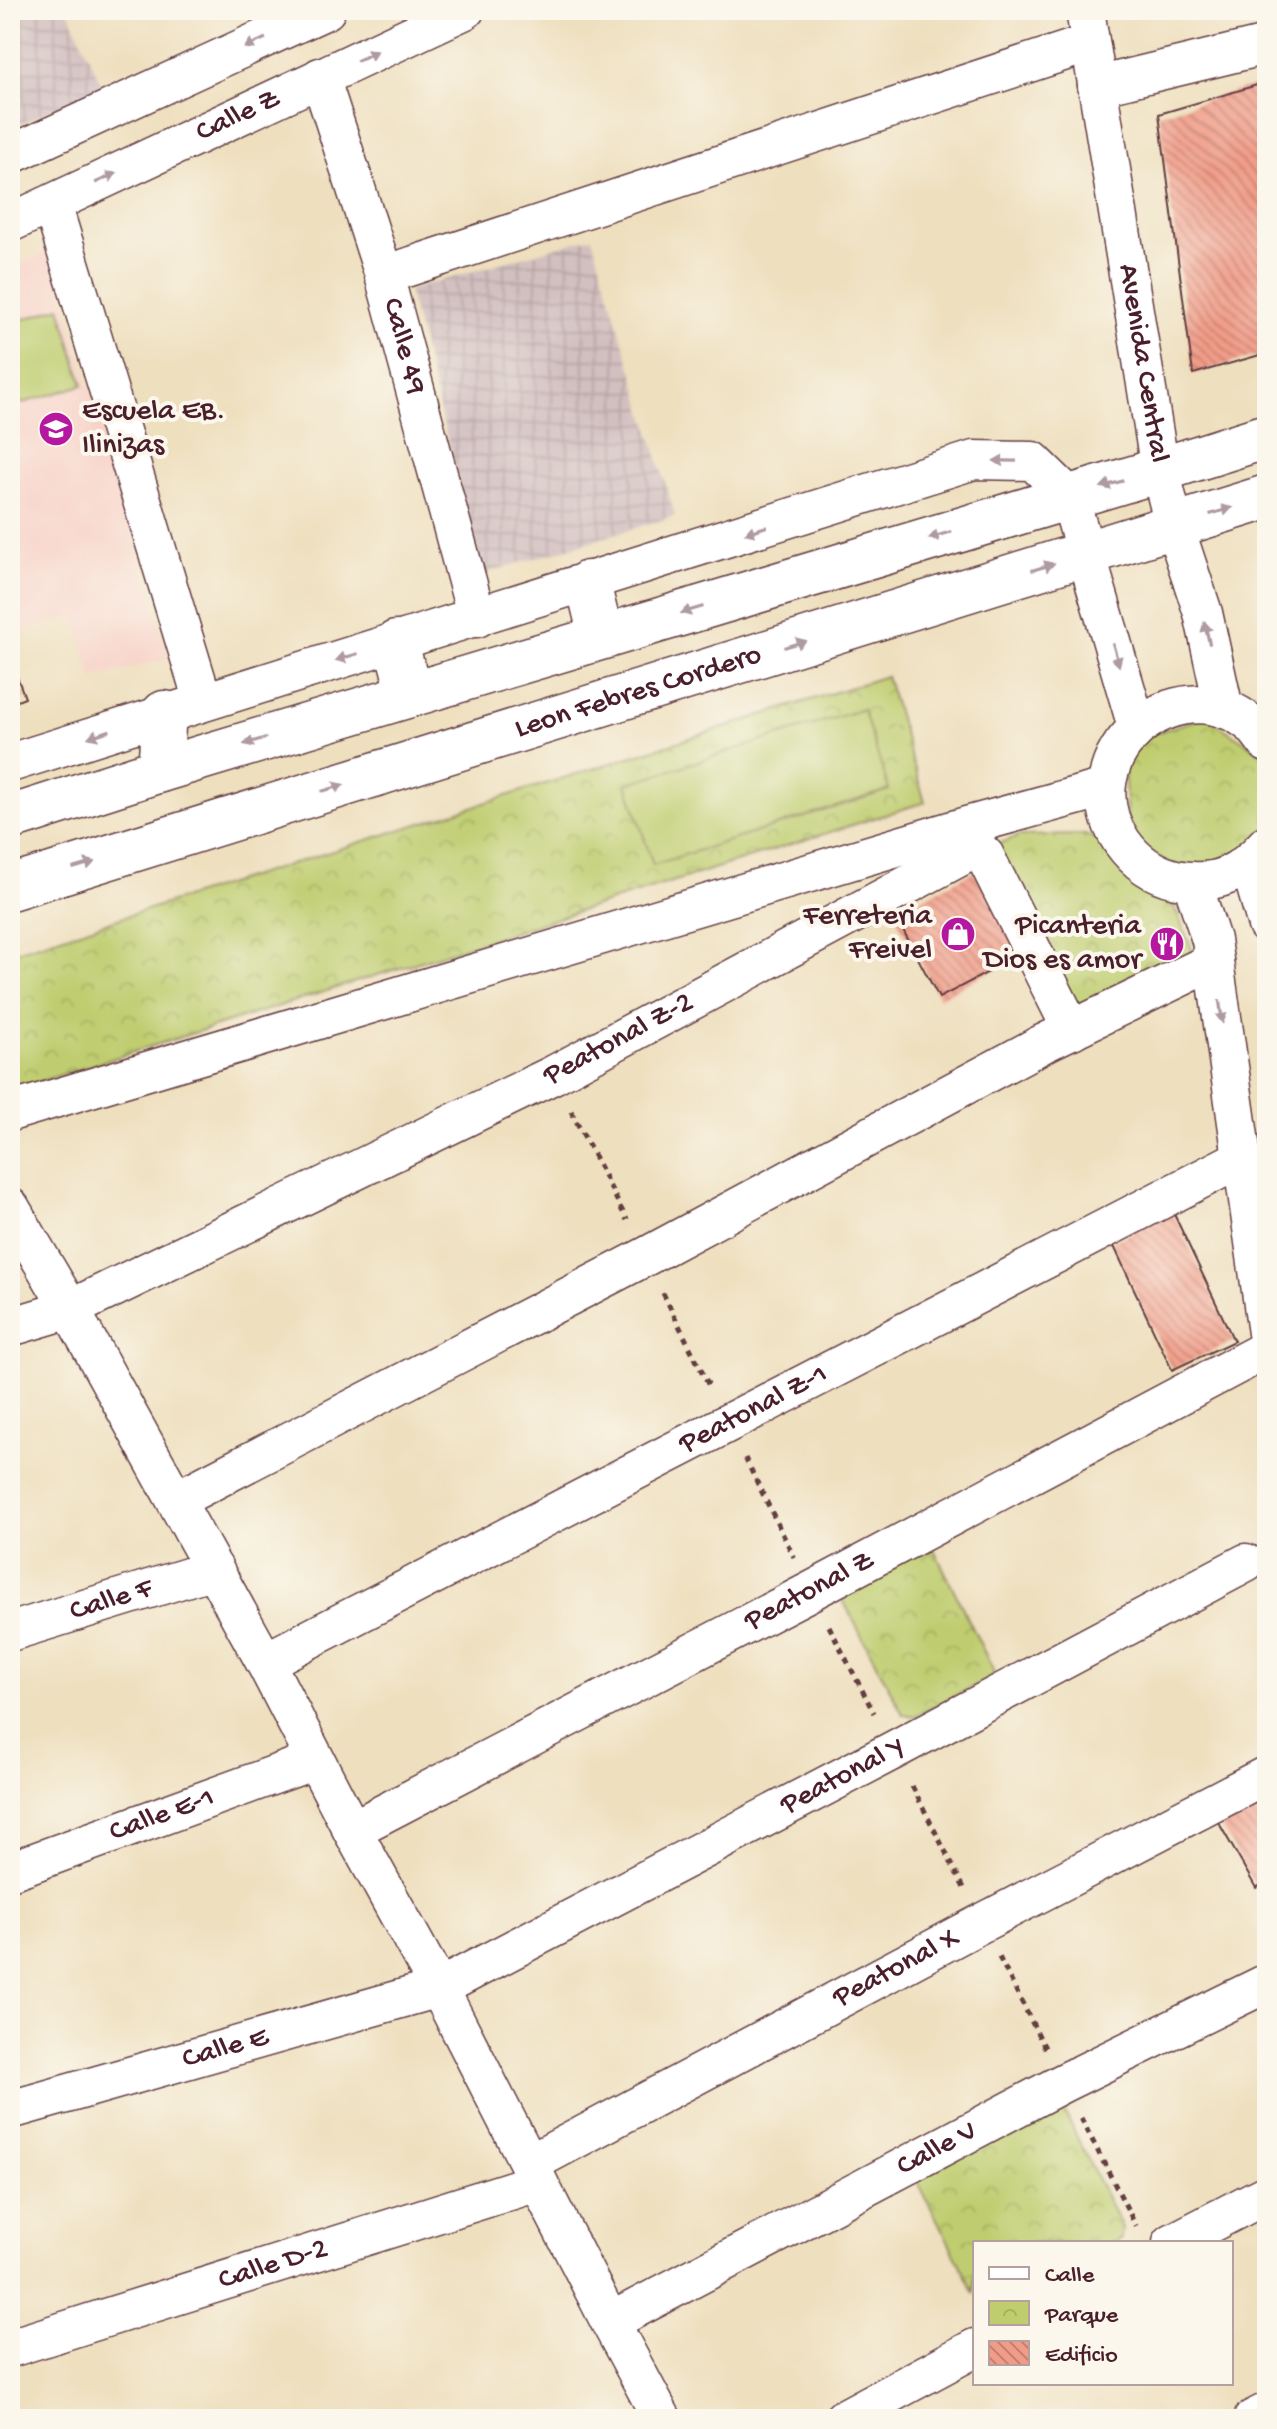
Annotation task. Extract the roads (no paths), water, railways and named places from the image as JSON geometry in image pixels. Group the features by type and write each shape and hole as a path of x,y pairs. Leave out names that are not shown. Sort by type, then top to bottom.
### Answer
{"street":[{"name":"Calle Z","path":"10,155 326,10"},
{"name":"Calle Z","path":"10,223 465,10"},
{"name":"Avenida Central","path":"1088,26 1160,470 1174,525 1203,613 1252,724"},
{"path":"384,275 1088,26"},
{"path":"1097,86 1267,45"},
{"name":"Calle 49","path":"320,77 384,275 477,618"},
{"path":"52,204 184,707 160,770"},
{"path":"10,818 1267,436"},
{"path":"10,763 974,460 1033,461 1069,496 1137,727"},
{"name":"Leon Febres Cordero","path":"10,888 1267,497"},
{"path":"588,583 601,637"},
{"path":"396,643 410,695"},
{"path":"1252,724 1201,705 1179,707 1157,714 1137,727 1120,747 1105,788 1114,830 1133,857 1160,875 1192,882 1212,881 1232,874 1258,853"},
{"path":"10,1112 970,825 1105,788"},
{"name":"Peatonal Z-2","path":"10,1327 70,1309 553,1075 969,852 979,850 985,856 1072,1030"},
{"path":"1258,853 1267,925"},
{"path":"1192,882 1211,940 1267,1333"},
{"path":"176,1500 645,1257 1072,1030 1214,961"},
{"name":"Peatonal Z-1","path":"265,1662 1242,1158"},
{"path":"10,1207 214,1569 439,1988 610,2322 652,2417"},
{"name":"Peatonal Z","path":"352,1830 1267,1349"},
{"name":"Peatonal Y","path":"439,1988 1246,1563"},
{"name":"Calle F","path":"10,1632 214,1569"},
{"name":"Calle E-1","path":"10,1871 315,1760"},
{"name":"Peatonal X","path":"533,2173 982,1923 1267,1775"},
{"name":"Calle V","path":"610,2322 1063,2083 1267,1983"},
{"name":"Calle E","path":"10,2110 439,1988"},
{"name":"Calle D-2","path":"10,2348 533,2173"},
{"path":"1155,2236 1267,2194"},
{"path":"843,2419 973,2349"},
{"path":"1253,2419 1267,2412"}],"place":[{"name":"Escuela EB. Ilinizas","path":"56,429"},
{"name":"Ferreteria Freivel","path":"958,934"},
{"name":"Picanteria Dios es amor","path":"1167,944"}]}
